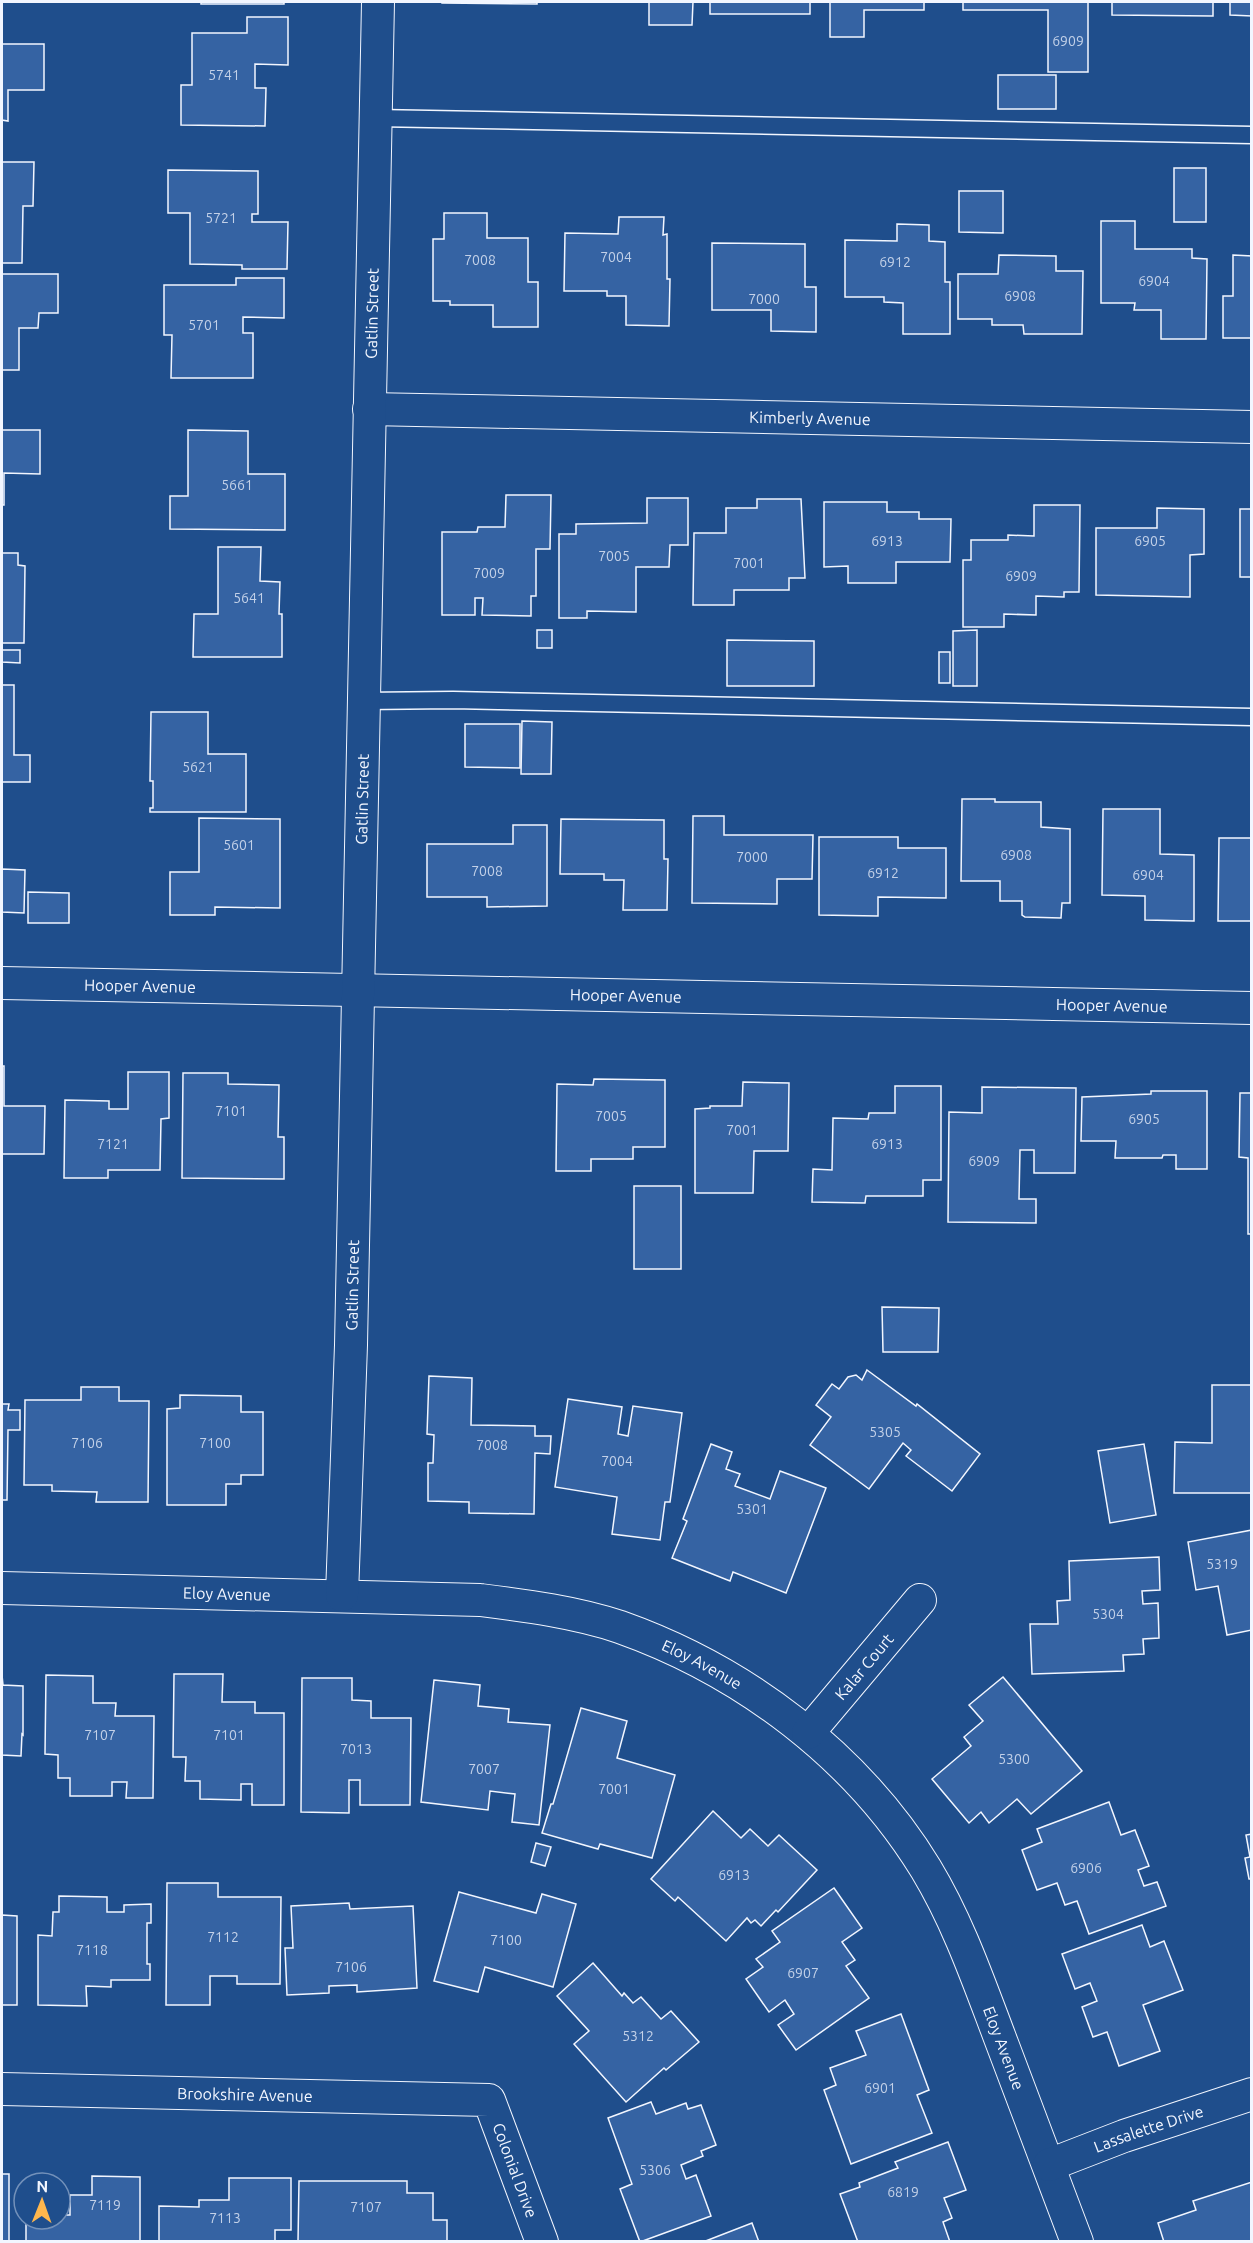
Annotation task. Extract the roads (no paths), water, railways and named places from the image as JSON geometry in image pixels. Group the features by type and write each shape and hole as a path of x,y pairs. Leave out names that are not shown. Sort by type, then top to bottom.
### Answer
{"street":[{"name":"Gatlin Street","path":"342,1595 351,1345 378,2"},
{"name":"Kimberly Avenue","path":"369,409 1251,427"},
{"name":"Hooper Avenue","path":"2,983 1251,1008"},
{"name":"Eloy Avenue","path":"2,1588 480,1600 550,1609 618,1627 674,1648 744,1686 808,1733 830,1753 879,1804 926,1869 963,1939 1077,2241"},
{"name":"Kalar Court","path":"808,1733 920,1600"},
{"name":"Brookshire Avenue","path":"2,2090 489,2100"},
{"name":"Lassalette Drive","path":"1049,2165 1124,2136 1251,2094"},
{"name":"Colonial Drive","path":"489,2100 542,2241"}],"lane":[{"path":"375,118 1251,135"},
{"path":"363,701 465,700 1251,717"}]}
